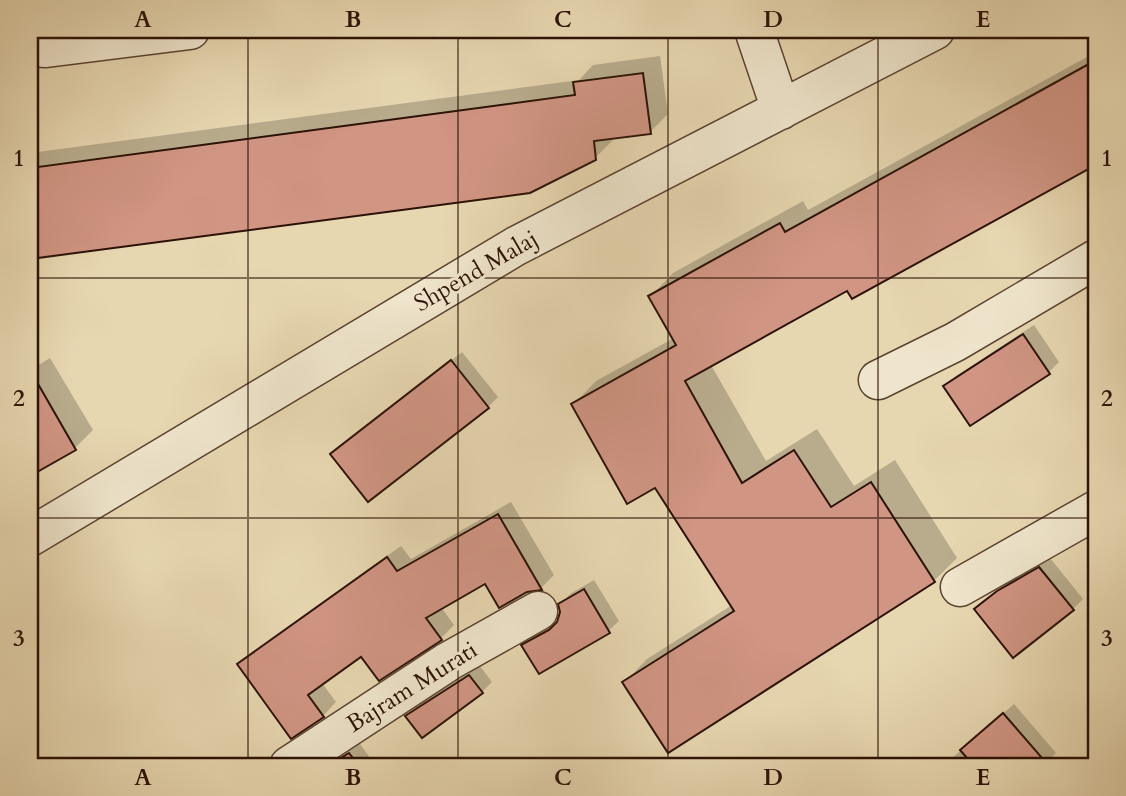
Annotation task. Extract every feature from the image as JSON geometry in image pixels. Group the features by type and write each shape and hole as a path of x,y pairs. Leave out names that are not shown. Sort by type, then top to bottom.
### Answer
{"street":[{"path":"30,47 46,48 190,30"},
{"path":"754,30 781,110"},
{"name":"Shpend Malaj","path":"30,537 516,247 935,30"},
{"path":"878,380 955,342 1096,259"},
{"path":"960,587 1096,510"},
{"name":"Bajram Murati","path":"289,766 449,661 538,611"}],"building":[{"path":"1096,60 1096,165 852,299 847,291 685,381 742,483 794,450 831,507 871,482 935,582 668,753 622,682 734,611 655,488 627,504 571,404 676,345 648,296 780,223 785,232"},
{"path":"643,73 651,134 594,141 596,160 530,193 30,259 30,168 575,95 573,82"},
{"path":"1023,334 1050,374 970,426 943,386"},
{"path":"451,360 489,408 368,502 330,454"},
{"path":"30,370 76,450 30,476"},
{"path":"498,514 542,590 527,592 499,608 485,584 426,618 442,640 379,681 361,657 308,695 324,717 291,739 237,664 387,557 397,571"},
{"path":"1039,567 1074,610 1013,658 974,609 997,591"},
{"path":"584,589 610,633 539,674 521,645 549,630 557,622 560,612 558,604"},
{"path":"469,675 483,693 422,738 405,716"},
{"path":"1003,713 1049,766 974,766 960,750"},
{"path":"349,753 359,766 328,766"}]}
